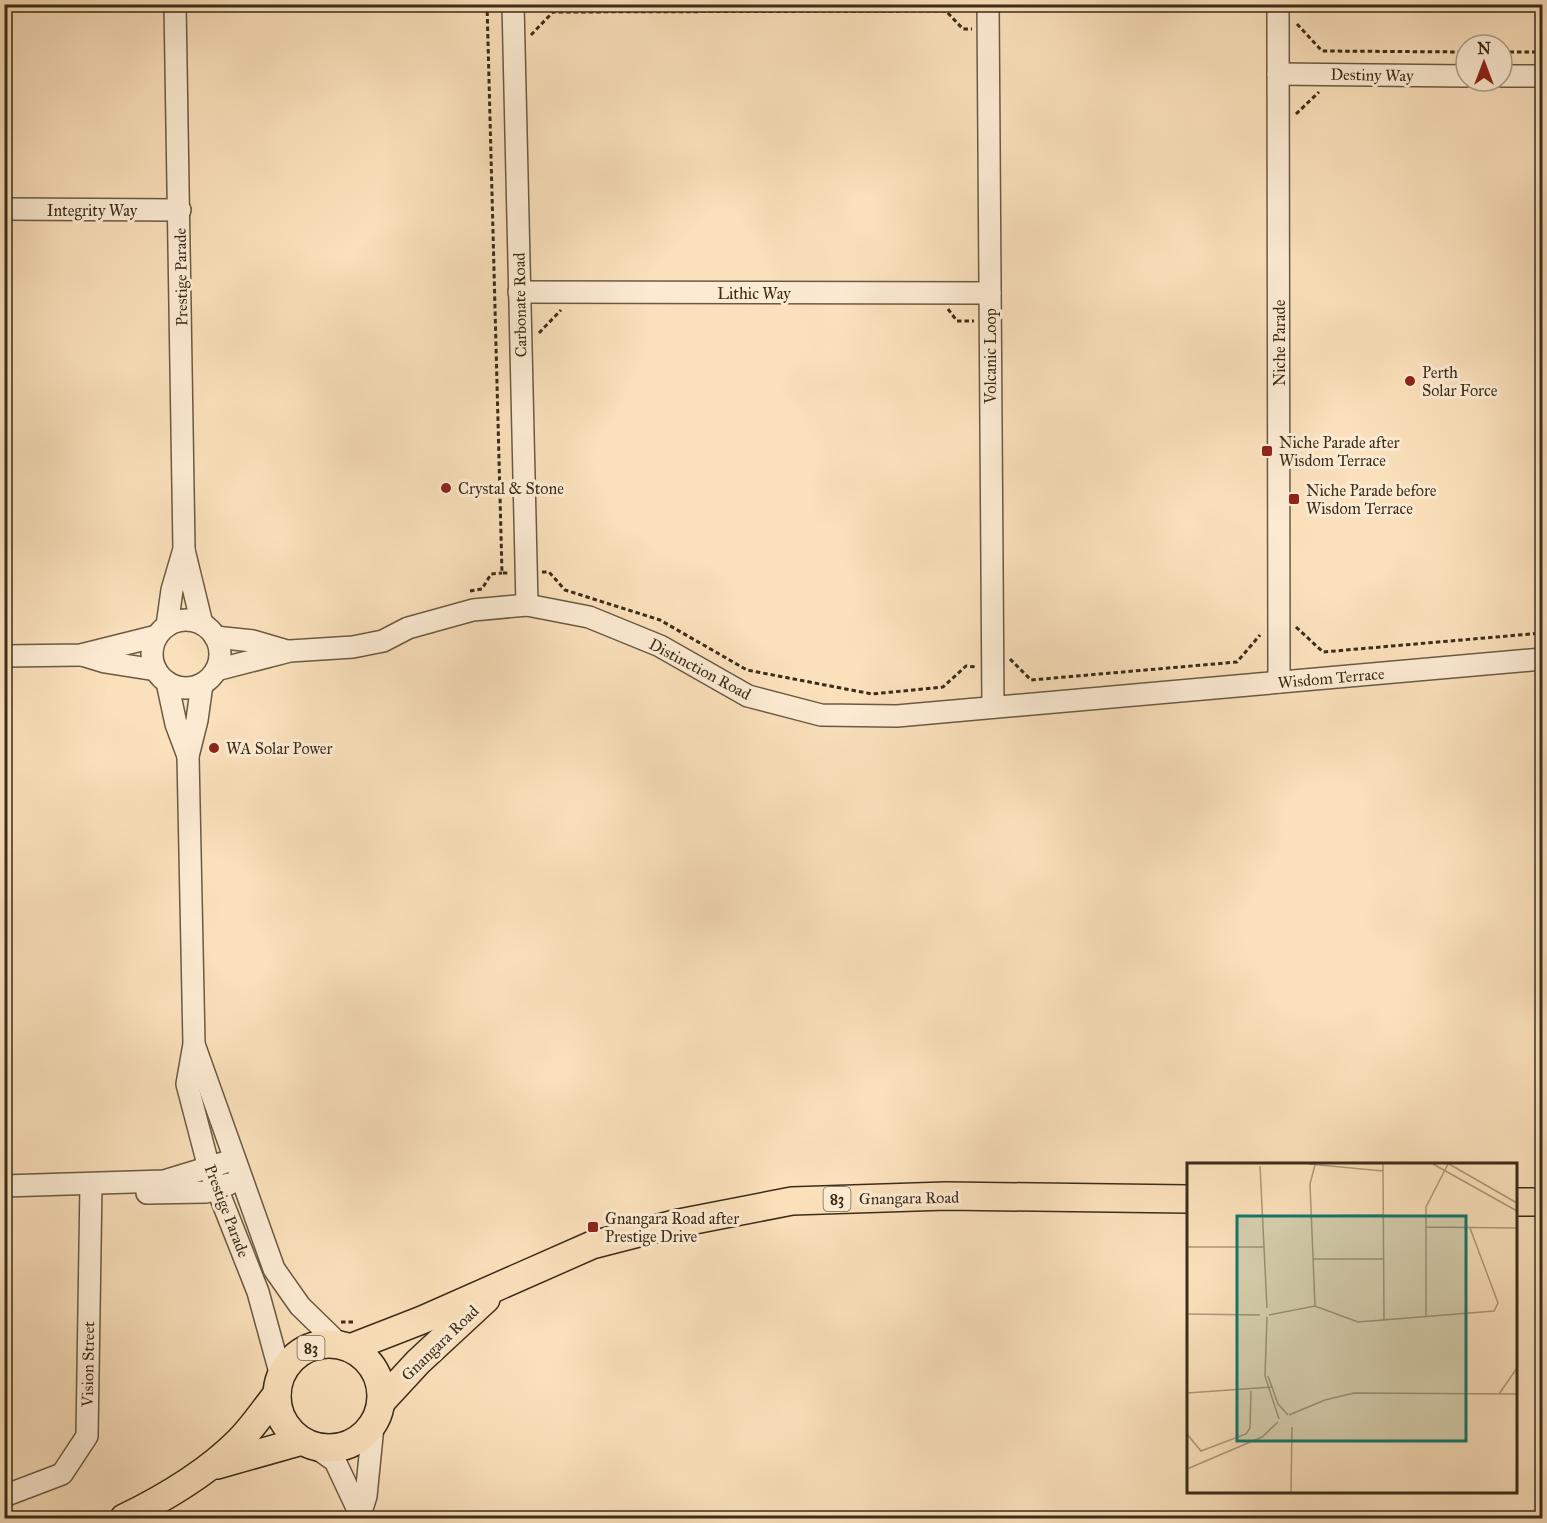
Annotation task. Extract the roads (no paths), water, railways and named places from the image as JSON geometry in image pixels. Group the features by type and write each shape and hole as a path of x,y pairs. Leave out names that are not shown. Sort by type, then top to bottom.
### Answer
{"main road":[{"name":"Gnangara Road","path":"346,1347 500,1286 592,1245 674,1224 792,1201 946,1196 1187,1199"},
{"path":"1517,1202 1542,1202"},
{"name":"Gnangara Road","path":"207,1468 308,1444 332,1449 348,1446 362,1438 377,1414 418,1362 500,1286"},
{"name":"Gnangara Road","path":"124,1518 171,1495 239,1441 279,1385 291,1361 306,1350 328,1344 346,1347 368,1361 379,1380 377,1414"},
{"path":"279,1385 279,1413 284,1421 308,1444"}],"street":[{"name":"Prestige Parade","path":"175,4 184,549 209,631"},
{"name":"Carbonate Road","path":"513,4 527,605"},
{"name":"Volcanic Loop","path":"988,4 990,322 999,662 993,706"},
{"name":"Niche Parade","path":"1278,4 1290,624 1279,682"},
{"name":"Destiny Way","path":"1278,74 1454,76"},
{"path":"1514,76 1542,76"},
{"name":"Integrity Way","path":"4,209 180,210"},
{"name":"Lithic Way","path":"519,292 990,293"},
{"name":"Prestige Parade","path":"162,631 184,549"},
{"name":"Distinction Road","path":"209,677 290,651 353,647 383,641 408,628 473,610 527,605 589,617 660,646 748,696 821,715 897,716 1119,696"},
{"path":"4,656 81,655 162,631 184,620 209,631 219,648 209,677 190,687 161,676 81,655"},
{"path":"161,676 152,652 162,631"},
{"name":"Distinction Road","path":"209,631 290,651"},
{"name":"Wisdom Terrace","path":"1119,696 1542,659"},
{"name":"Prestige Parade","path":"161,676 188,756"},
{"name":"Prestige Parade","path":"209,677 188,756 194,1044 187,1084 209,1168 262,1304 279,1385"},
{"name":"Prestige Parade","path":"194,1044 240,1180 274,1269 300,1306 346,1347"},
{"path":"4,1186 164,1181 233,1159"},
{"path":"91,1184 129,1193 206,1192 240,1180"},
{"name":"Vision Street","path":"4,1496 62,1474 87,1436 91,1184"},
{"path":"262,1236 253,1251 262,1304"},
{"path":"359,1515 366,1496 377,1414"},
{"path":"308,1444 335,1461 359,1515"}],"place":[{"name":"Perth Solar Force","path":"1410,381"},
{"name":"Niche Parade after Wisdom Terrace","path":"1267,451"},
{"name":"Crystal & Stone","path":"446,488"},
{"name":"Niche Parade before Wisdom Terrace","path":"1294,499"},
{"name":"WA Solar Power","path":"214,748"},
{"name":"Gnangara Road after Prestige Drive","path":"593,1227"}]}
